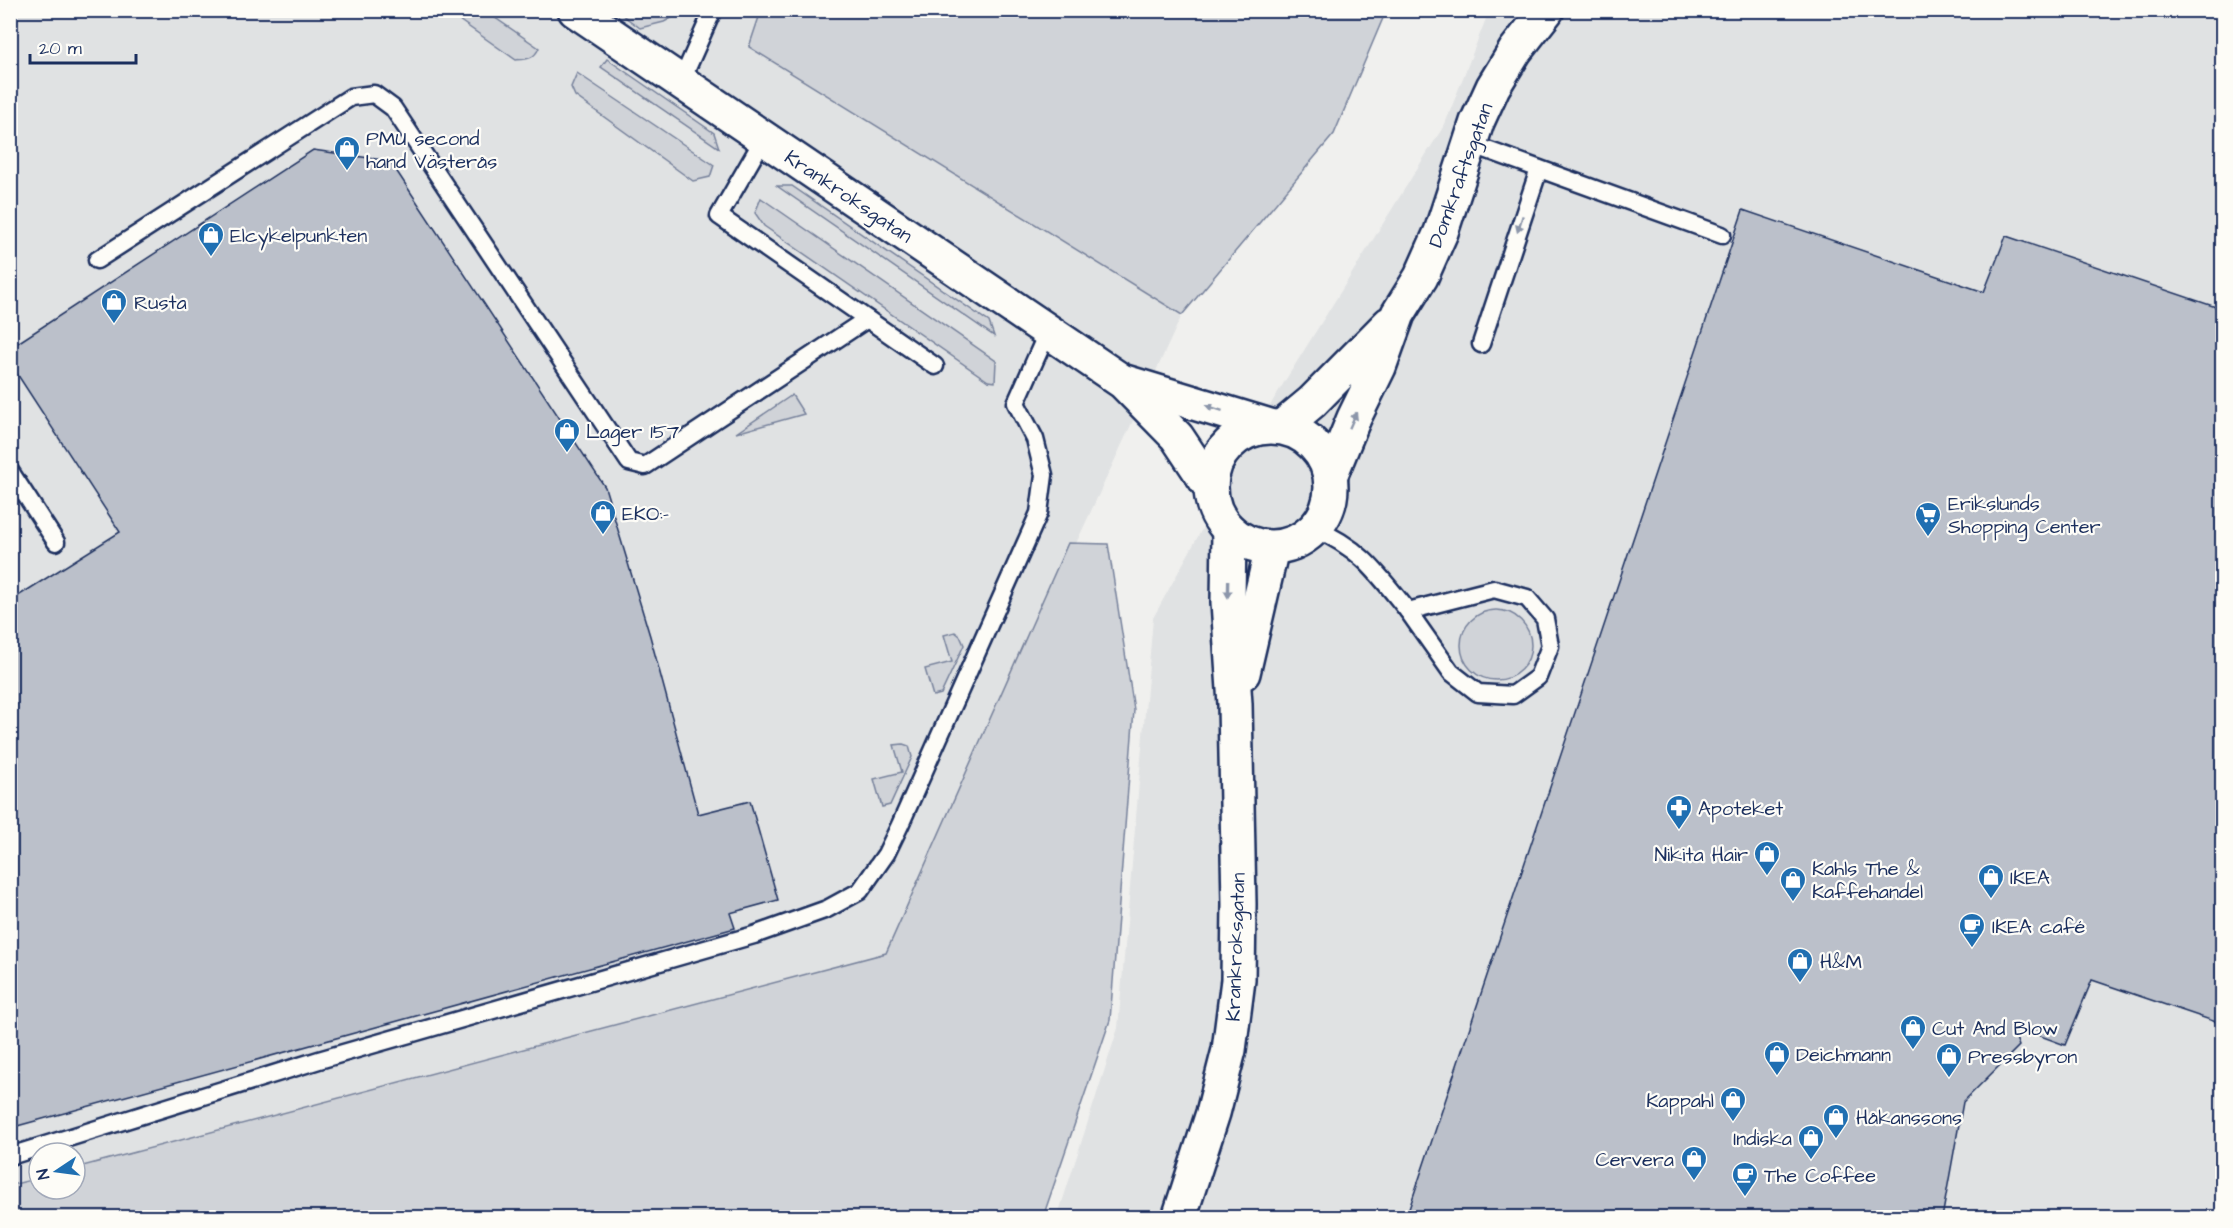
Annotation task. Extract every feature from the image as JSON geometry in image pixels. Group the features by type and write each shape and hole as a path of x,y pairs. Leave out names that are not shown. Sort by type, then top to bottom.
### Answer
{"street":[{"name":"Krankroksgatan","path":"575,10 1123,382 1177,437 1211,488"},
{"name":"Domkraftsgatan","path":"1331,474 1354,418 1379,367 1398,314 1421,277 1441,232 1468,144 1493,87 1515,51 1547,10"},
{"name":"Domkraftsgatan","path":"1276,427 1312,402 1398,314"},
{"name":"Krankroksgatan","path":"1123,382 1276,427"},
{"path":"1276,427 1305,436 1322,452 1331,474 1330,504 1315,529 1296,543 1272,548 1249,543 1229,530 1216,511 1211,488 1215,465 1228,445 1247,431 1276,427"},
{"name":"Krankroksgatan","path":"1179,1218 1213,1113 1229,1050 1238,980 1239,904 1235,704 1228,602 1229,530"},
{"name":"Krankroksgatan","path":"1235,704 1272,548"}],"lane":[{"path":"681,82 713,10"},
{"path":"97,260 351,97 374,94 393,108 629,462 645,466 867,319"},
{"path":"764,138 719,216 935,366"},
{"path":"1468,144 1588,189 1722,235"},
{"path":"1481,344 1539,169"},
{"path":"10,1156 319,1060 754,935 826,909 860,891 885,854 900,825 1039,513 1044,475 1035,439 1016,403 1048,331"},
{"path":"10,471 56,542"},
{"path":"1315,529 1338,538 1370,564 1408,611 1451,672 1478,693 1512,695 1538,677 1550,646 1545,619 1527,598 1494,589 1408,611"}],"shaded area":[{"path":"761,10 1386,11 1334,134 1182,315 749,47"},
{"path":"10,11 761,11 749,47 1182,315 886,953 87,1170 87,1141 27,1141 27,1185 11,1188"},
{"path":"439,11 485,11 539,48 530,58 516,60 449,13 442,14"},
{"path":"617,11 684,11 664,22 640,28"},
{"path":"1489,11 2222,11 2222,1217 1057,1218 1118,1028 1153,618 1275,397 1445,124"},
{"path":"607,59 714,133 719,148 601,67"},
{"path":"577,73 714,165 710,177 693,181 575,96 571,87"},
{"path":"777,186 792,186 989,322 994,336"},
{"path":"761,198 996,361 995,382 988,381 764,226 755,213"},
{"path":"792,395 804,414 736,433"},
{"path":"1068,543 1108,544 1134,710 1110,1020 1043,1217 11,1217 11,1185 27,1181 27,1201 87,1201 87,1165 886,953"},
{"path":"1496,610 1515,616 1525,626 1531,645 1525,664 1515,674 1496,680 1477,674 1467,664 1461,645 1467,626 1477,616"},
{"path":"955,632 960,636 964,645 941,694 933,696 925,669 952,662 944,635"},
{"path":"894,745 909,746 912,757 890,805 882,807 874,779 902,772"}],"building":[{"path":"313,150 390,161 605,487 650,636 698,814 750,801 778,900 730,913 735,928 10,1128 10,601 120,532 10,363 10,348"},
{"name":"Erikslunds Shopping Center","path":"1743,210 1984,292 2006,236 2222,309 2222,1024 2092,980 2065,1045 2011,1025 2019,1046 1963,1102 1942,1218 1406,1218"}],"place":[{"name":"PMU second hand Västerås","path":"347,172"},
{"name":"Elcykelpunkten","path":"211,258"},
{"name":"Rusta","path":"114,325"},
{"name":"Lager 157","path":"567,454"},
{"name":"EKO:-","path":"603,536"},
{"name":"Erikslunds Shopping Center","path":"1928,538"},
{"name":"Apoteket","path":"1679,831"},
{"name":"Nikita Hair","path":"1767,877"},
{"name":"IKEA","path":"1991,900"},
{"name":"Kahls The & Kaffehandel","path":"1793,903"},
{"name":"IKEA café","path":"1972,949"},
{"name":"H&M","path":"1800,984"},
{"name":"Cut And Blow","path":"1913,1051"},
{"name":"Deichmann","path":"1777,1077"},
{"name":"Pressbyron","path":"1949,1079"},
{"name":"Kappahl","path":"1733,1123"},
{"name":"Håkanssons","path":"1836,1140"},
{"name":"Indiska","path":"1811,1161"},
{"name":"Cervera","path":"1694,1182"},
{"name":"The Coffee","path":"1745,1198"}]}
